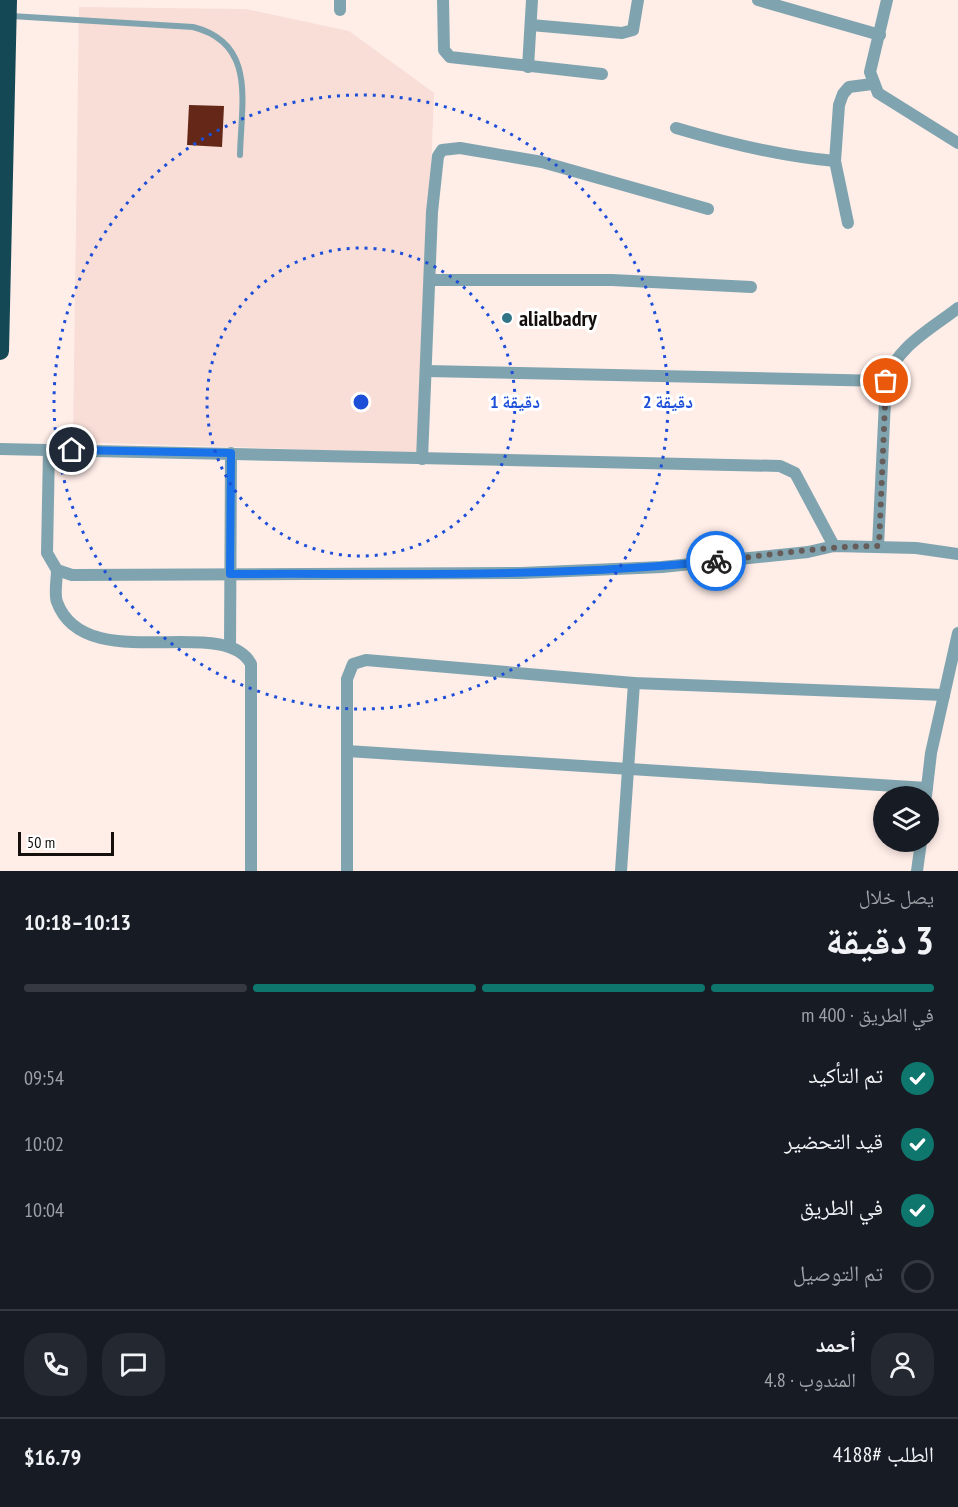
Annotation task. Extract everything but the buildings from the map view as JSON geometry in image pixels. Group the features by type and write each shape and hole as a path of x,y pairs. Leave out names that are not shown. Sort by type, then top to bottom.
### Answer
{"highway":[{"path":"0,351 8,8"}],"street":[{"path":"443,0 444,50 450,57 602,75"},
{"path":"528,67 532,0"},
{"path":"531,25 622,33 633,30 638,0"},
{"path":"758,0 880,35"},
{"path":"887,0 870,72 872,84 878,93 958,143"},
{"path":"848,223 835,161 839,105 843,94 849,87 872,84"},
{"path":"676,128 737,147 782,156 835,161"},
{"path":"422,459 438,156 447,148 542,162 708,209"},
{"path":"430,280 612,280 751,287"},
{"path":"879,546 886,381 897,356 958,308"},
{"path":"426,371 886,381"},
{"path":"0,449 780,466 795,473 834,546"},
{"path":"49,450 47,553 57,570 57,602 73,626 97,639 230,647 246,654 251,664 251,871"},
{"path":"230,647 231,453"},
{"path":"57,570 72,575 521,573 662,567 808,552 834,546 916,548 958,554"},
{"path":"927,786 931,753 958,633"},
{"path":"347,871 347,679 353,664 366,660 634,683 944,695"},
{"path":"621,871 630,768 634,683"},
{"path":"347,751 630,768 873,788"},
{"path":"917,871 920,852"}],"lane":[{"path":"8,8 193,27 211,32 229,46 242,70 240,155"}],"shaded area":[{"path":"79,7 246,9 349,31 434,93 420,453 73,442"}],"way so far":[{"path":"716,561 808,552 834,546 879,546 886,381"}],"place":[{"name":"alialbadry","path":"507,318"}],"route":[{"path":"72,450 231,453 230,574 521,573 662,567 716,561"}]}
